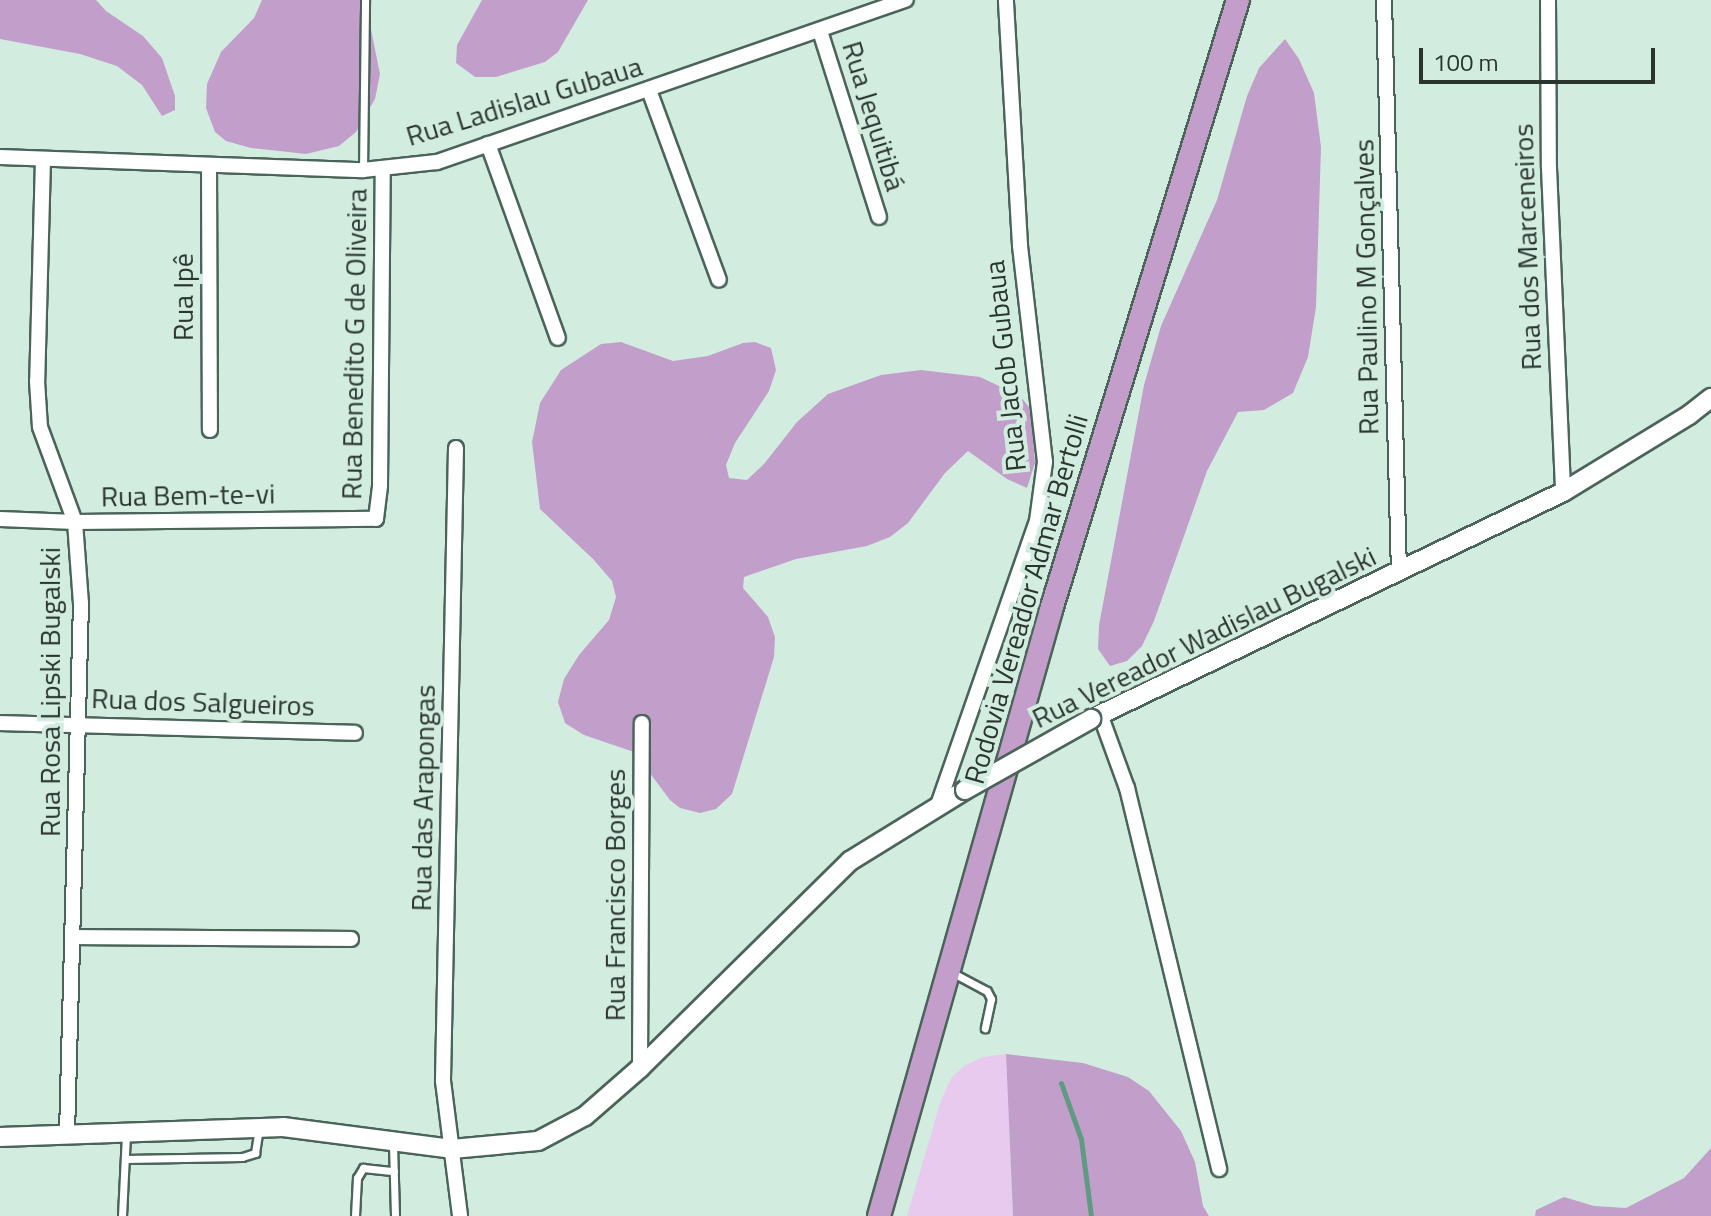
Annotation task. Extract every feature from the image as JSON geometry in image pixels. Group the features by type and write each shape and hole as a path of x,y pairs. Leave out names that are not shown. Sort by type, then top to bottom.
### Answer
{"highway":[{"name":"Rodovia Vereador Admar Bertolli","path":"879,1216 951,972 1051,610 1238,0"}],"main road":[{"name":"Rua Vereador Wadislau Bugalski","path":"0,1137 283,1127 452,1149 538,1141 585,1116 640,1068 850,861 938,805 1096,716 1563,492 1689,415 1711,398"}],"street":[{"name":"Rua Ladislau Gubaua","path":"0,157 363,170 437,162 906,0"},
{"name":"Rua Jacob Gubaua","path":"938,805 1037,521 1045,462 1020,245 1006,0"},
{"name":"Rua Paulino M Gonçalves","path":"1384,0 1399,573"},
{"name":"Rua dos Marceneiros","path":"1548,0 1549,168 1563,492"},
{"name":"Rua Jequitibá","path":"820,31 879,217"},
{"path":"649,90 719,280"},
{"path":"488,144 558,338"},
{"name":"Rua Rosa Lipski Bugalski","path":"43,159 37,381 40,427 75,522 81,603 67,1135"},
{"name":"Rua Ipê","path":"209,165 210,430"},
{"name":"Rua Benedito G de Oliveira","path":"376,519 380,485 383,169"},
{"name":"Rua das Arapongas","path":"456,448 443,1081 460,1216"},
{"name":"Rua Bem-te-vi","path":"0,519 75,522 376,519"},
{"path":"1096,716 1127,788 1219,1169"},
{"name":"Rua dos Salgueiros","path":"0,723 355,733"},
{"name":"Rua Francisco Borges","path":"640,1068 642,723"},
{"path":"74,937 351,939"}],"lane":[{"path":"363,170 365,0"},
{"path":"951,972 987,991 991,999 985,1028"},
{"path":"125,1159 242,1157 255,1153 259,1128"},
{"path":"122,1216 126,1131"},
{"path":"393,1141 395,1216"},
{"path":"355,1216 357,1178 363,1168 394,1171"}],"shaded area":[{"path":"0,0 96,0 106,11 143,36 162,58 175,96 175,110 162,116 142,85 117,66 80,54 0,39"},
{"path":"262,0 365,0 380,74 375,99 356,132 339,146 306,154 251,148 226,141 215,132 206,108 207,84 221,52 254,18"},
{"path":"482,0 588,0 558,52 545,62 496,77 475,77 456,63 457,45"},
{"path":"1285,39 1299,59 1314,93 1321,147 1316,307 1308,357 1293,393 1264,410 1238,412 1207,471 1154,621 1142,646 1127,661 1110,666 1098,649 1099,625 1144,385 1161,326 1217,200 1247,96 1259,68"},
{"path":"621,342 673,361 708,356 743,343 755,342 771,348 776,370 769,391 735,443 726,465 729,478 747,480 764,464 797,422 828,394 881,375 921,370 980,377 1020,396 1029,407 1032,424 1035,463 1027,488 1007,479 968,451 945,473 908,523 890,537 867,546 796,559 744,577 743,588 768,617 775,637 774,657 732,794 716,809 700,813 680,808 670,800 634,752 584,735 565,723 558,702 564,679 579,655 609,620 616,597 612,581 593,559 540,509 532,442 540,403 561,370 601,344"},
{"path":"1006,1054 1013,1216 907,1216 941,1100 952,1077 964,1066 983,1057"},
{"path":"1006,1054 1083,1063 1128,1077 1149,1091 1181,1131 1195,1162 1203,1206 1209,1216 1013,1216"},
{"path":"1711,1148 1711,1216 1535,1216 1536,1210 1564,1197 1594,1206 1626,1208 1684,1178"}],"waterway":[{"path":"1061,1083 1081,1139 1091,1216"}]}
